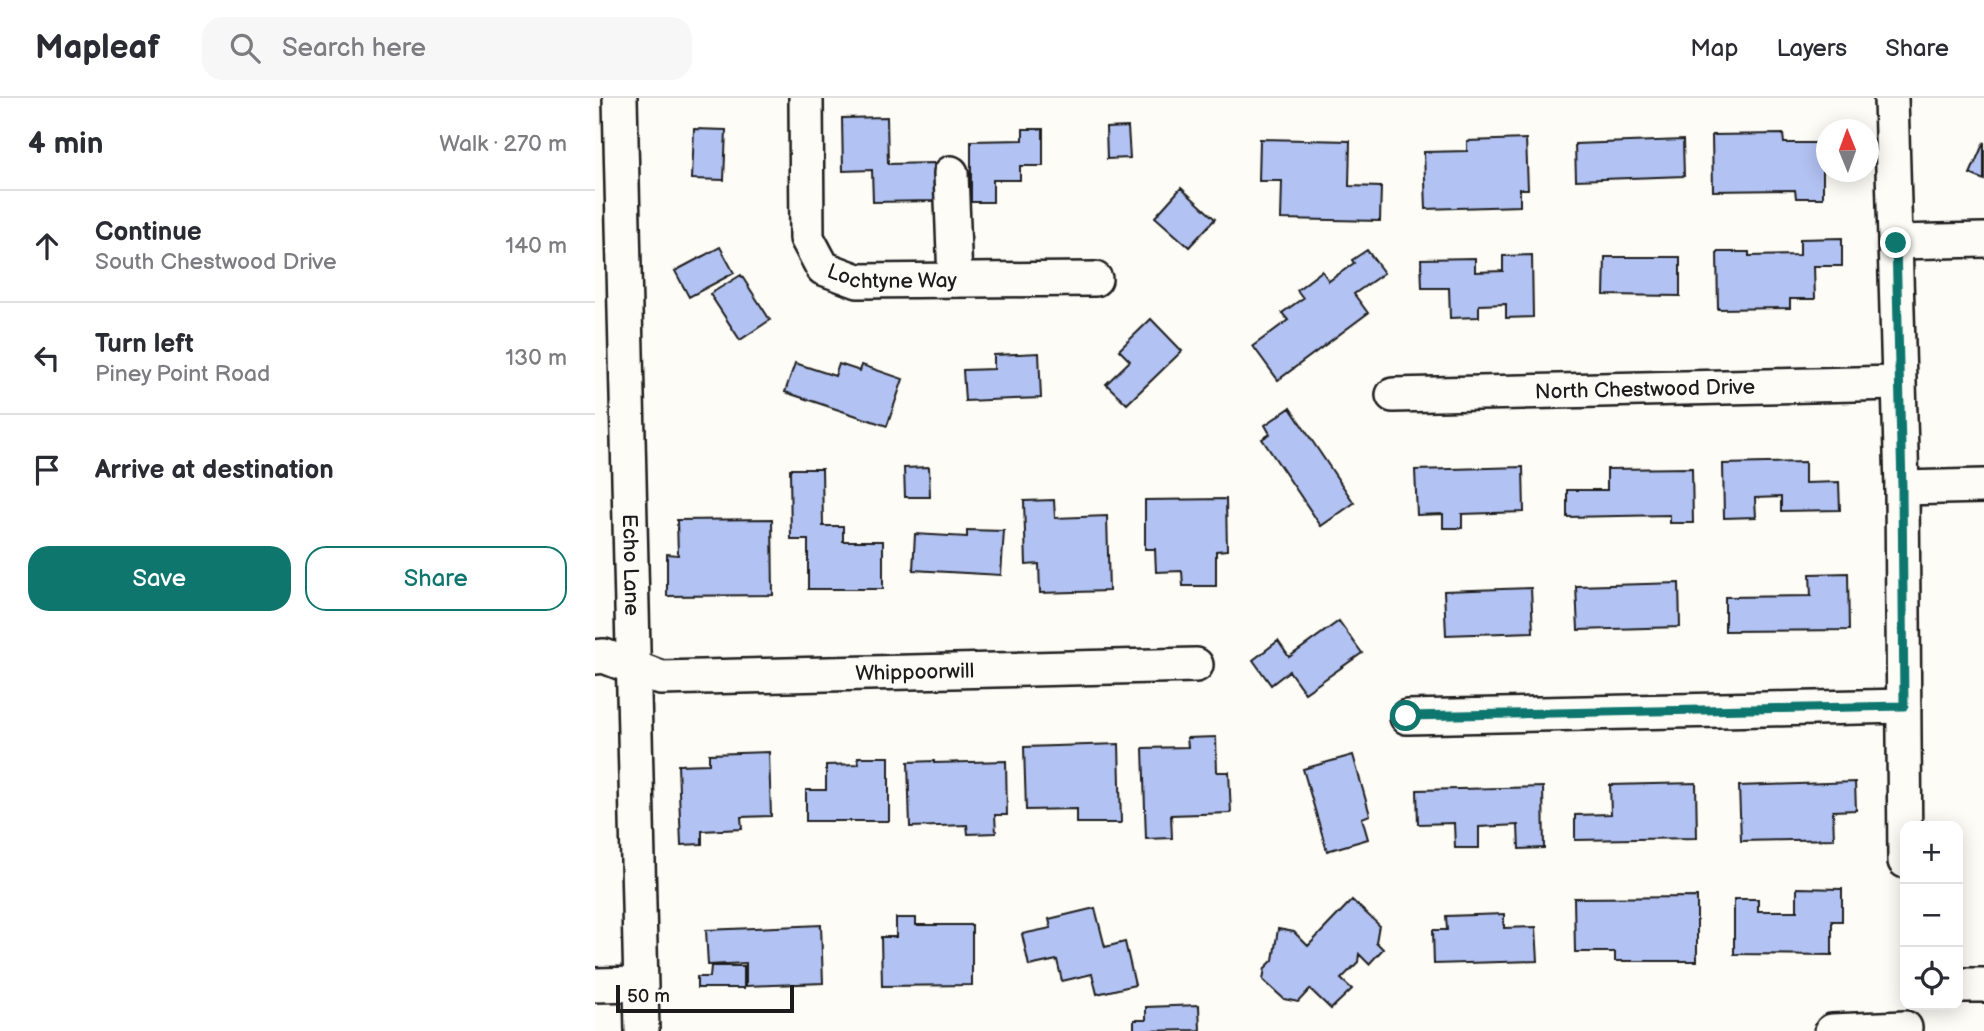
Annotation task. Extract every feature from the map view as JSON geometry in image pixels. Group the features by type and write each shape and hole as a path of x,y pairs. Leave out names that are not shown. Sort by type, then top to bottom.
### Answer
{"street":[{"name":"Echo Lane","path":"620,98 642,1031"},
{"name":"Lochtyne Way","path":"806,98 807,238 823,268 858,281 1095,279"},
{"path":"1891,98 1902,488 1905,821"},
{"path":"951,173 955,280"},
{"path":"1896,243 1984,240"},
{"name":"North Chestwood Drive","path":"1393,395 1898,383"},
{"path":"1902,488 1984,486"},
{"name":"Whippoorwill","path":"595,657 604,656 661,678 1196,665"},
{"path":"1406,716 1904,706"},
{"path":"595,985 640,984"},
{"path":"1963,985 1984,985"},
{"path":"1832,1031 1905,1021"}],"building":[{"path":"887,117 888,164 934,163 935,201 873,202 872,170 843,171 842,118"},
{"path":"1128,127 1130,158 1107,159 1106,128"},
{"path":"694,129 726,130 724,180 692,179"},
{"path":"1023,129 1043,129 1043,166 1020,166 1020,180 993,180 993,202 971,202 971,141 1023,140"},
{"path":"1783,134 1784,143 1816,143 1816,182 1823,182 1823,198 1796,198 1795,190 1713,191 1712,135"},
{"path":"1260,139 1350,141 1349,186 1381,187 1380,221 1281,219 1282,181 1259,181"},
{"path":"1526,139 1528,189 1520,189 1520,206 1426,209 1424,152 1467,151 1467,141"},
{"path":"1683,140 1684,176 1576,180 1575,144"},
{"path":"1984,142 1984,180 1970,174"},
{"path":"1181,188 1215,219 1189,247 1155,217"},
{"path":"1842,238 1842,266 1814,266 1815,299 1790,299 1790,308 1718,309 1717,252 1749,252 1749,256 1800,255 1800,239"},
{"path":"720,247 734,273 689,297 675,271"},
{"path":"1367,250 1384,273 1354,294 1368,313 1278,380 1253,346 1288,320 1282,313 1303,298 1297,290 1322,271 1329,281"},
{"path":"1532,255 1533,317 1506,318 1506,304 1479,305 1479,317 1450,318 1449,288 1422,288 1421,259 1475,258 1475,272 1503,271 1503,256"},
{"path":"1605,257 1680,257 1680,296 1604,295"},
{"path":"741,275 770,320 740,340 710,294"},
{"path":"1151,319 1182,351 1127,404 1106,384 1130,361 1119,350"},
{"path":"1039,353 1041,398 965,401 963,370 994,369 994,355"},
{"path":"795,363 835,376 839,364 860,371 862,365 903,379 887,426 785,392"},
{"path":"1290,408 1354,503 1321,526 1262,439 1270,434 1265,425"},
{"path":"1805,462 1805,483 1839,482 1840,510 1781,511 1781,497 1755,498 1756,517 1724,518 1723,464"},
{"path":"929,467 930,497 905,497 904,468"},
{"path":"1523,467 1524,512 1462,514 1462,528 1443,528 1443,514 1417,515 1415,470"},
{"path":"1692,468 1693,523 1670,523 1670,515 1567,517 1567,490 1607,490 1607,469"},
{"path":"790,469 822,469 823,526 843,526 843,541 883,541 883,589 808,589 808,540 791,540"},
{"path":"1226,499 1227,550 1216,551 1216,586 1183,586 1182,571 1156,572 1155,549 1145,549 1145,500"},
{"path":"1054,500 1055,518 1107,516 1109,591 1040,593 1039,564 1026,565 1024,501"},
{"path":"772,519 773,595 667,596 667,554 678,555 677,520"},
{"path":"967,530 1004,531 1001,575 913,570 915,534 967,537"},
{"path":"1848,573 1849,630 1725,631 1725,597 1811,596 1810,574"},
{"path":"1679,583 1680,627 1578,630 1576,586"},
{"path":"1531,588 1533,632 1446,635 1444,591"},
{"path":"1339,621 1362,653 1305,693 1289,671 1271,685 1253,660 1278,641 1289,657"},
{"path":"1216,737 1217,772 1229,772 1231,813 1171,815 1172,838 1146,839 1143,748 1188,747 1187,738"},
{"path":"1119,744 1121,823 1077,823 1077,809 1026,810 1024,747"},
{"path":"769,752 771,816 741,817 742,829 702,831 702,844 681,845 678,765 709,764 709,754"},
{"path":"1353,755 1370,815 1362,818 1368,839 1327,851 1303,769"},
{"path":"858,757 889,757 889,821 806,821 806,790 826,790 826,765 859,764"},
{"path":"1006,761 1007,815 995,815 996,833 968,834 967,825 910,827 908,762"},
{"path":"1855,782 1856,810 1833,811 1834,839 1741,841 1739,786"},
{"path":"1696,783 1697,838 1575,840 1575,815 1611,814 1610,785"},
{"path":"1543,787 1544,848 1519,849 1518,825 1479,827 1479,848 1455,848 1454,823 1418,824 1417,790"},
{"path":"1797,888 1842,889 1842,921 1832,921 1832,955 1734,954 1734,899 1758,899 1758,911 1797,911"},
{"path":"1697,897 1697,961 1615,961 1615,952 1575,952 1574,898"},
{"path":"1352,900 1379,925 1376,942 1383,949 1369,964 1359,954 1358,962 1341,979 1352,989 1331,1009 1310,989 1298,1002 1284,999 1263,980 1265,968 1273,960 1278,929 1294,932 1308,946"},
{"path":"1095,908 1105,947 1125,942 1135,985 1097,994 1092,974 1062,981 1057,960 1029,966 1022,934 1051,928 1049,919"},
{"path":"1504,914 1504,928 1536,927 1538,961 1434,964 1433,930 1447,930 1446,916"},
{"path":"896,918 916,918 916,925 972,925 972,985 882,986 881,937 896,937"},
{"path":"821,925 823,983 746,986 746,963 708,965 706,930"},
{"path":"711,966 744,966 744,988 697,988 697,977 710,977"},
{"path":"1199,1005 1200,1030 1134,1031 1134,1020 1146,1020 1146,1007"}],"route":[{"path":"1406,716 1904,706 1896,243"}]}
